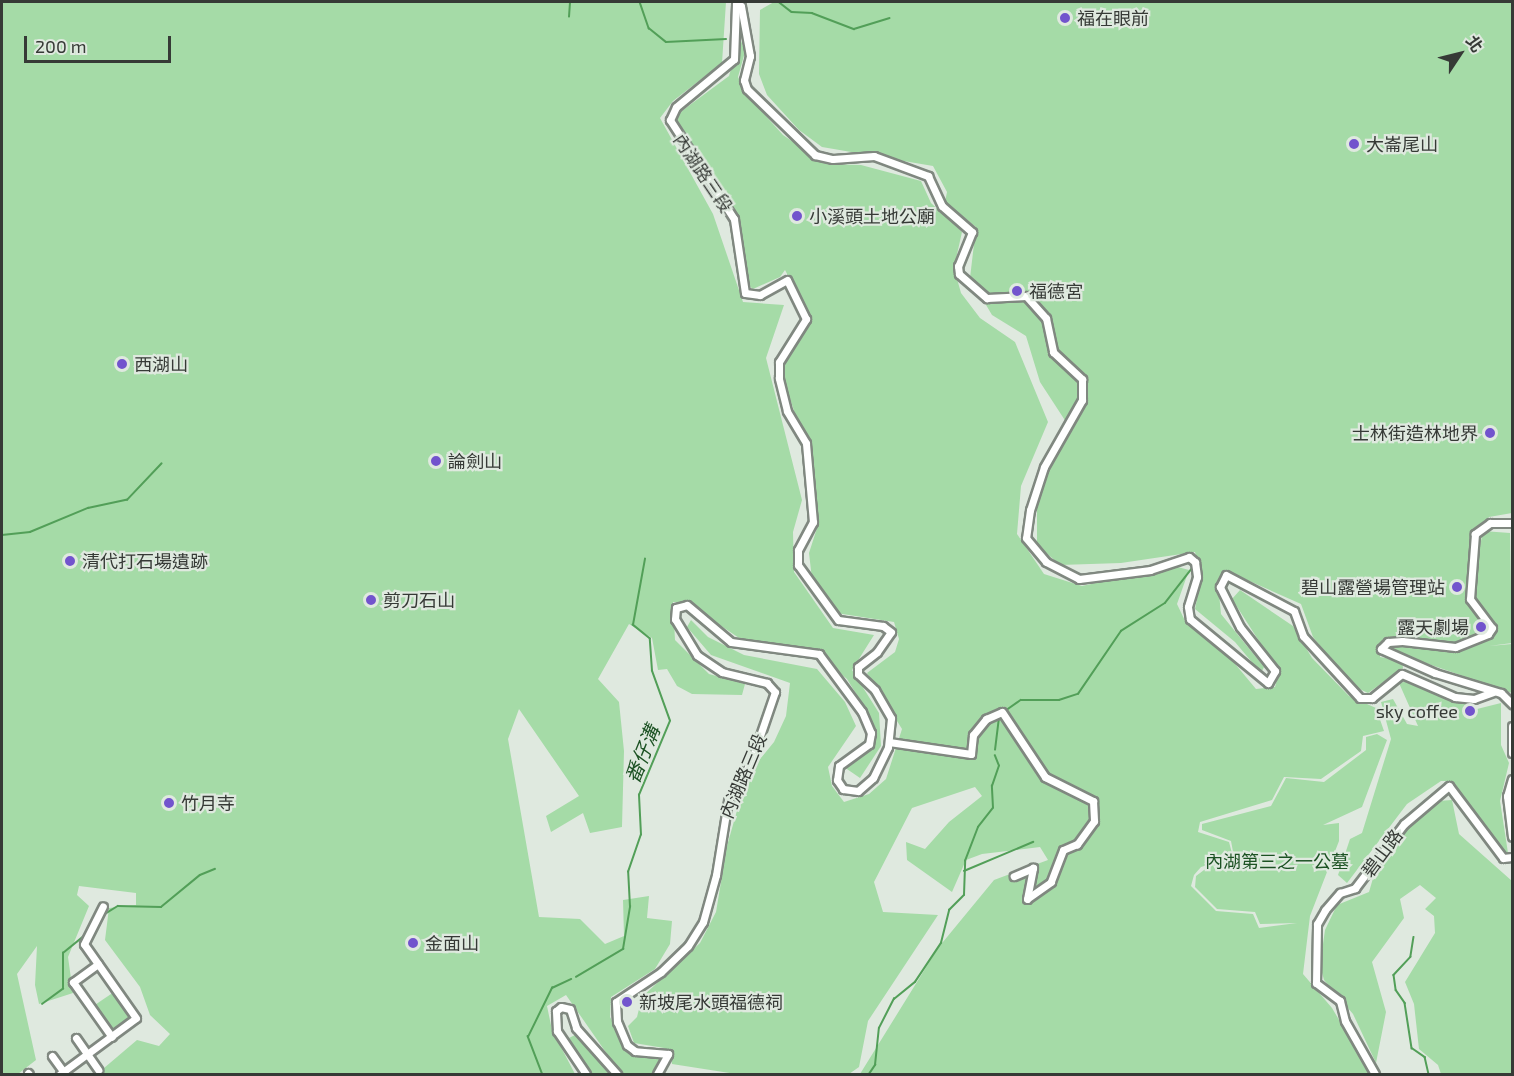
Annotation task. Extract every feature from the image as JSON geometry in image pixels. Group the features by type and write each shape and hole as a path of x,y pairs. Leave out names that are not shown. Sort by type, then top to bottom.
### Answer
{"street":[{"name":"內湖路三段","path":"657,1074 668,1054 635,1051 627,1045 617,1022 616,1002 661,972 688,946 703,922 716,875 728,801 751,762 775,692 767,683 722,672 697,655 675,619 676,608 687,605 731,642 819,654 862,712 871,733 869,744 839,766 837,780 843,789 858,791 873,777 889,742 889,710 858,674 858,667 877,652 891,632 883,626 831,615 798,565 798,550 813,522 806,443 787,411 779,378 779,363 806,319 787,280 760,296 745,293 734,219 670,120 675,107 734,59 735,4 741,6 750,56 744,80 747,89 815,155 833,159 874,156 928,176 942,206 972,232 958,266 959,274 987,298 1026,296 1046,318 1053,352 1082,379 1082,400 1044,467 1030,510 1026,538 1046,562 1079,579 1150,570 1189,557 1195,562 1197,577 1188,607 1190,619 1268,683 1275,670 1240,627 1220,587 1226,575 1293,611 1303,636 1360,698 1372,698 1402,674 1455,697 1474,699 1492,692"},
{"path":"1512,523 1490,523 1476,534 1470,599 1492,628 1488,634 1455,647 1402,640 1388,642 1382,649 1507,696 1512,704"},
{"path":"889,742 971,754 973,735 986,719 1002,712 1045,777 1093,801 1094,821 1077,844 1063,850 1051,882 1027,898 1033,868 1014,876"},
{"path":"1512,726 1512,753"},
{"path":"1512,779 1507,796 1512,837"},
{"name":"碧山路","path":"1375,1074 1345,1022 1340,1001 1316,983 1317,924 1324,910 1340,893 1355,888 1404,824 1449,786 1503,858 1512,857"},
{"path":"52,1056 63,1074 136,1018 84,944 93,931 103,906"},
{"path":"98,964 73,982 112,1036"},
{"path":"586,1074 557,1031 556,1011 561,1007 570,1009 576,1028 616,1074"},
{"path":"76,1038 98,1070"}],"green space":[{"path":"2,2 726,2 722,63 673,101 660,118 713,214 743,302 784,305 766,358 802,500 793,532 794,572 833,628 874,635 852,670 879,713 881,746 860,778 844,767 866,750 868,713 847,679 812,649 745,642 687,603 673,602 675,640 709,674 745,684 742,695 692,694 677,686 667,669 658,670 652,638 629,624 598,679 619,702 624,751 622,827 590,833 583,813 551,832 546,816 579,796 519,709 508,739 539,917 580,919 605,944 624,936 623,900 649,896 647,918 672,921 670,944 655,969 611,997 610,1017 627,1050 664,1055 652,1074 621,1074 566,995 547,1006 552,1030 575,1074 97,1074 137,1040 159,1046 170,1034 150,1015 140,987 105,940 109,908 136,905 136,893 79,886 77,895 89,906 68,957 73,993 39,1004 35,985 37,946 17,974 36,1060 18,1074 2,1074"},
{"path":"774,2 1512,2 1512,513 1489,517 1471,533 1470,544 1480,546 1483,531 1510,533 1512,643 1489,646 1512,644 1512,693 1391,651 1398,643 1468,649 1391,637 1382,640 1380,657 1402,661 1403,668 1368,693 1351,685 1313,637 1301,604 1229,572 1218,583 1221,614 1264,667 1261,673 1235,642 1195,609 1201,579 1195,552 1121,563 1060,565 1037,545 1037,497 1068,425 1040,382 1026,336 992,315 970,278 976,227 945,202 947,192 933,166 822,147 799,130 767,95 759,74 760,10"},
{"name":"內湖第三之一公墓","path":"740,38 745,52 738,77 747,95 783,135 825,164 861,165 921,181 931,203 962,232 954,268 961,293 980,318 1015,342 1048,422 1021,486 1017,534 1044,574 1082,586 1174,566 1189,570 1177,604 1186,623 1216,641 1256,689 1275,687 1279,672 1232,599 1240,590 1293,626 1312,658 1349,696 1376,708 1384,731 1363,736 1361,751 1321,779 1284,777 1272,800 1200,822 1198,832 1229,842 1233,857 1201,867 1194,875 1191,886 1216,911 1253,914 1259,928 1297,923 1260,924 1255,912 1217,909 1195,887 1196,876 1208,867 1234,857 1231,841 1202,830 1202,824 1271,806 1286,778 1324,782 1366,750 1366,737 1377,734 1387,740 1362,807 1323,825 1339,823 1339,841 1310,916 1303,974 1332,1008 1371,1074 860,1074 938,948 994,880 1048,860 1040,847 982,854 966,860 952,892 907,860 906,842 925,849 949,822 982,796 975,787 912,808 874,882 883,912 938,915 868,1021 859,1067 849,1074 736,1074 672,1064 671,1053 664,1048 634,1043 628,1026 637,1017 642,997 700,943 716,912 727,846 747,775 774,742 786,716 790,683 711,655 687,627 691,620 708,637 744,655 817,669 845,702 856,726 828,767 832,786 844,802 869,794 886,779 902,729 867,673 895,652 899,639 894,622 836,613 812,579 809,553 818,525 805,445 783,377 786,360 801,327 803,304 785,270 780,277 753,289 748,285 738,227 699,171 699,159 676,125 675,116 729,76"},
{"path":"1409,681 1477,709 1501,703 1501,745 1509,763 1500,801 1508,853 1499,849 1473,816 1453,781 1441,781 1407,804 1347,883 1338,875 1350,839 1362,833 1391,739 1381,702 1393,699 1407,724 1418,726 1399,683"},
{"path":"1452,800 1459,834 1512,881 1512,1074 1441,1074 1438,1065 1419,1049 1414,1004 1405,982 1435,933 1434,916 1425,909 1436,898 1420,885 1400,899 1404,918 1372,962 1386,1012 1376,1063 1353,1014 1324,980 1320,965 1325,930 1337,905 1369,892 1376,868 1408,829 1438,801"},
{"path":"114,992 131,1017 111,1030 94,1005"},
{"path":"577,1034 609,1074 592,1074 569,1038"}],"waterway":[{"path":"569,17 570,2"},
{"path":"640,2 649,28 666,42 726,39"},
{"path":"779,2 792,12 812,13 854,29 889,18"},
{"path":"2,535 30,532 88,508 127,500 161,464"},
{"name":"番仔溝","path":"576,977 623,949 630,907 628,872 641,835 639,795 670,721 652,671 650,639 633,625 645,559"},
{"path":"1005,711 1021,700 1059,700 1078,694 1121,631 1165,603 1193,567"},
{"path":"995,750 999,715"},
{"name":"番仔溝","path":"869,1074 875,1065 879,1028 894,999 915,982 941,943 949,910 964,895 965,861 978,827 993,808 992,786 999,766 995,756"},
{"path":"964,871 1033,842"},
{"path":"94,932 105,914 118,906 161,907 200,875 215,869"},
{"path":"42,1004 63,989 63,953 84,936"},
{"path":"1414,937 1411,957 1394,975 1396,990 1405,1003 1412,1048 1425,1057 1429,1074"},
{"name":"番仔溝","path":"542,1074 528,1037 552,988 571,979"}],"place":[{"name":"福在眼前","path":"1065,18"},
{"name":"大崙尾山","path":"1354,144"},
{"name":"小溪頭土地公廟","path":"797,216"},
{"name":"福德宮","path":"1017,291"},
{"name":"西湖山","path":"122,364"},
{"name":"士林街造林地界","path":"1490,433"},
{"name":"論劍山","path":"436,461"},
{"name":"清代打石場遺跡","path":"70,561"},
{"name":"碧山露營場管理站","path":"1457,587"},
{"name":"剪刀石山","path":"371,600"},
{"name":"露天劇場","path":"1481,627"},
{"name":"sky coffee","path":"1470,711"},
{"name":"竹月寺","path":"169,803"},
{"name":"金面山","path":"413,943"},
{"name":"新坡尾水頭福德祠","path":"627,1002"}]}
